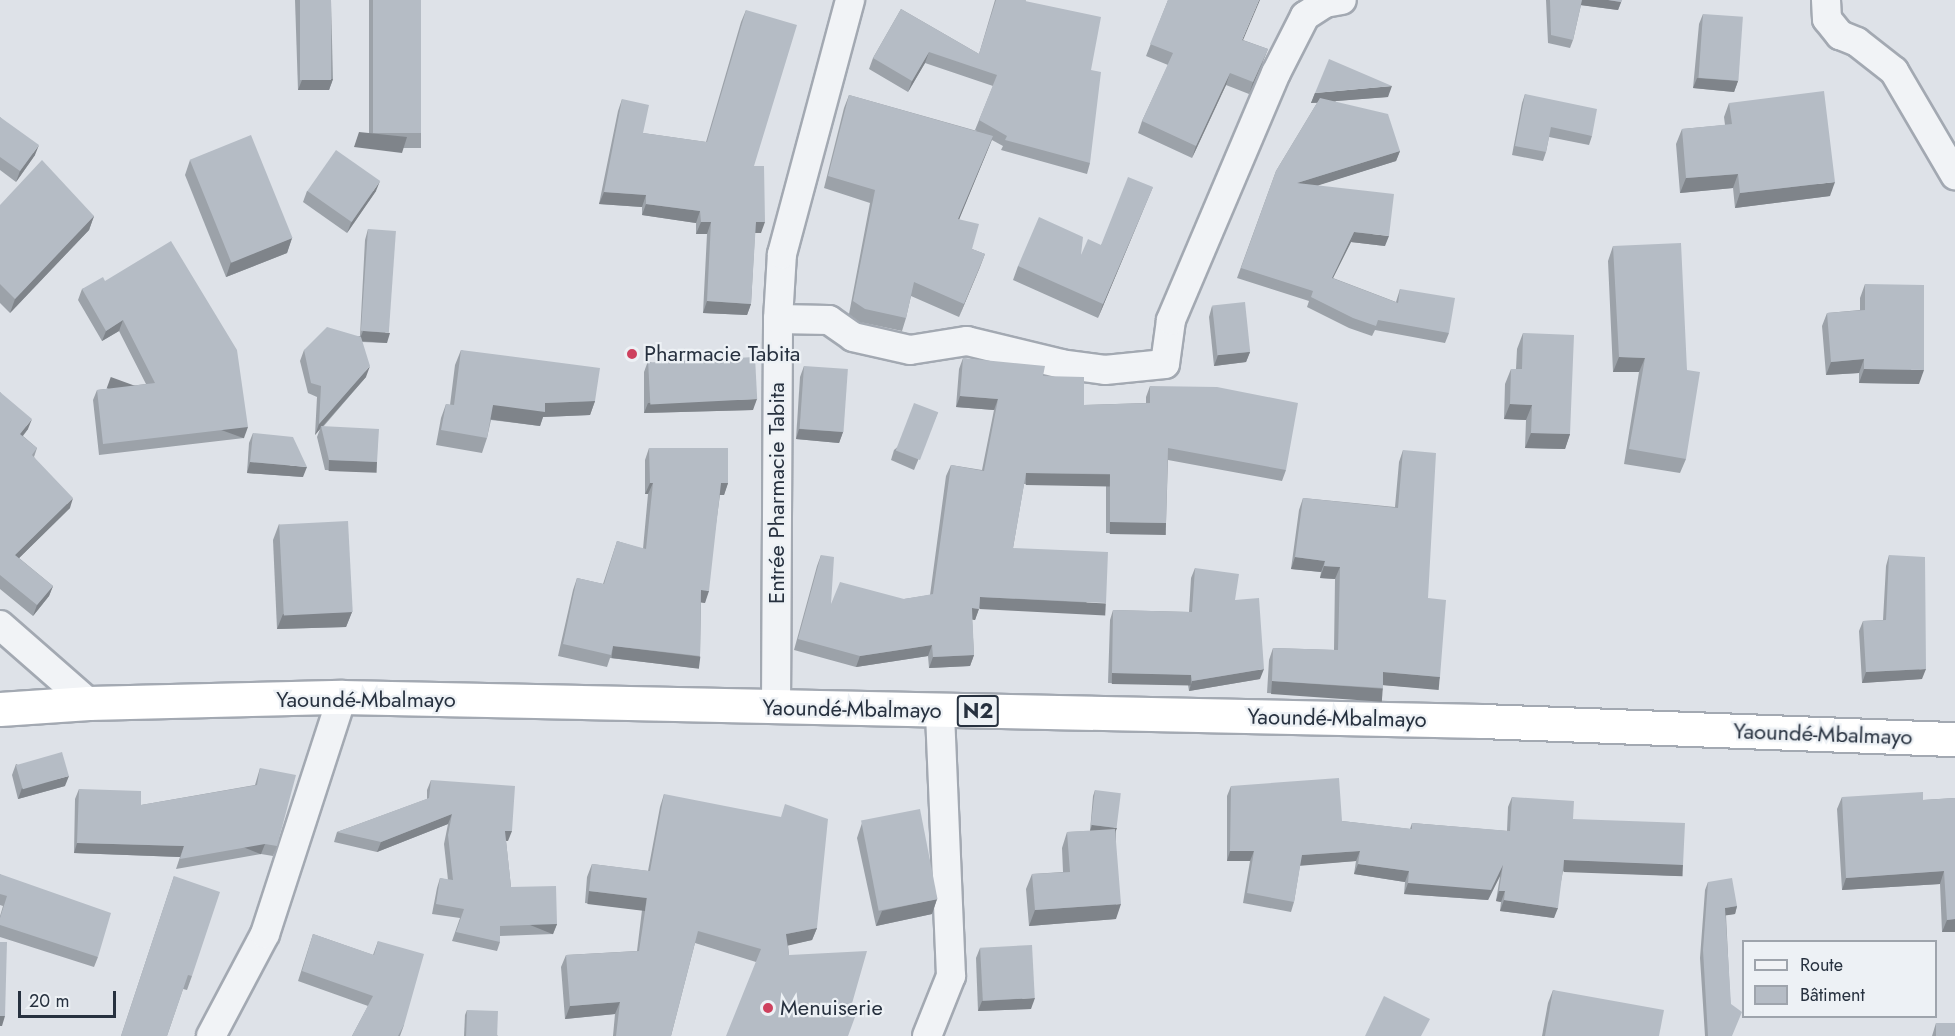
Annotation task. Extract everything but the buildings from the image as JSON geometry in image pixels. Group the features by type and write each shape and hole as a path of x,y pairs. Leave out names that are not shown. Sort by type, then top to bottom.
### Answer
{"highway":[{"name":"Yaoundé-Mbalmayo","path":"0,709 89,703 342,697 1482,722 1955,739"}],"street":[{"name":"Entrée Pharmacie Tabita","path":"776,708 778,319 782,254 850,0"},
{"path":"778,319 829,320 853,337 910,350 967,341 1061,364 1105,370 1165,364 1171,320 1276,73 1305,16 1325,3 1342,0"},
{"path":"1826,0 1827,19 1840,35 1857,42 1894,71 1955,175"},
{"path":"0,625 89,703"},
{"path":"212,1036 265,934 342,697"},
{"path":"927,1036 951,976 940,710"}],"place":[{"name":"Pharmacie Tabita","path":"632,354"},
{"name":"Menuiserie","path":"768,1008"}]}
